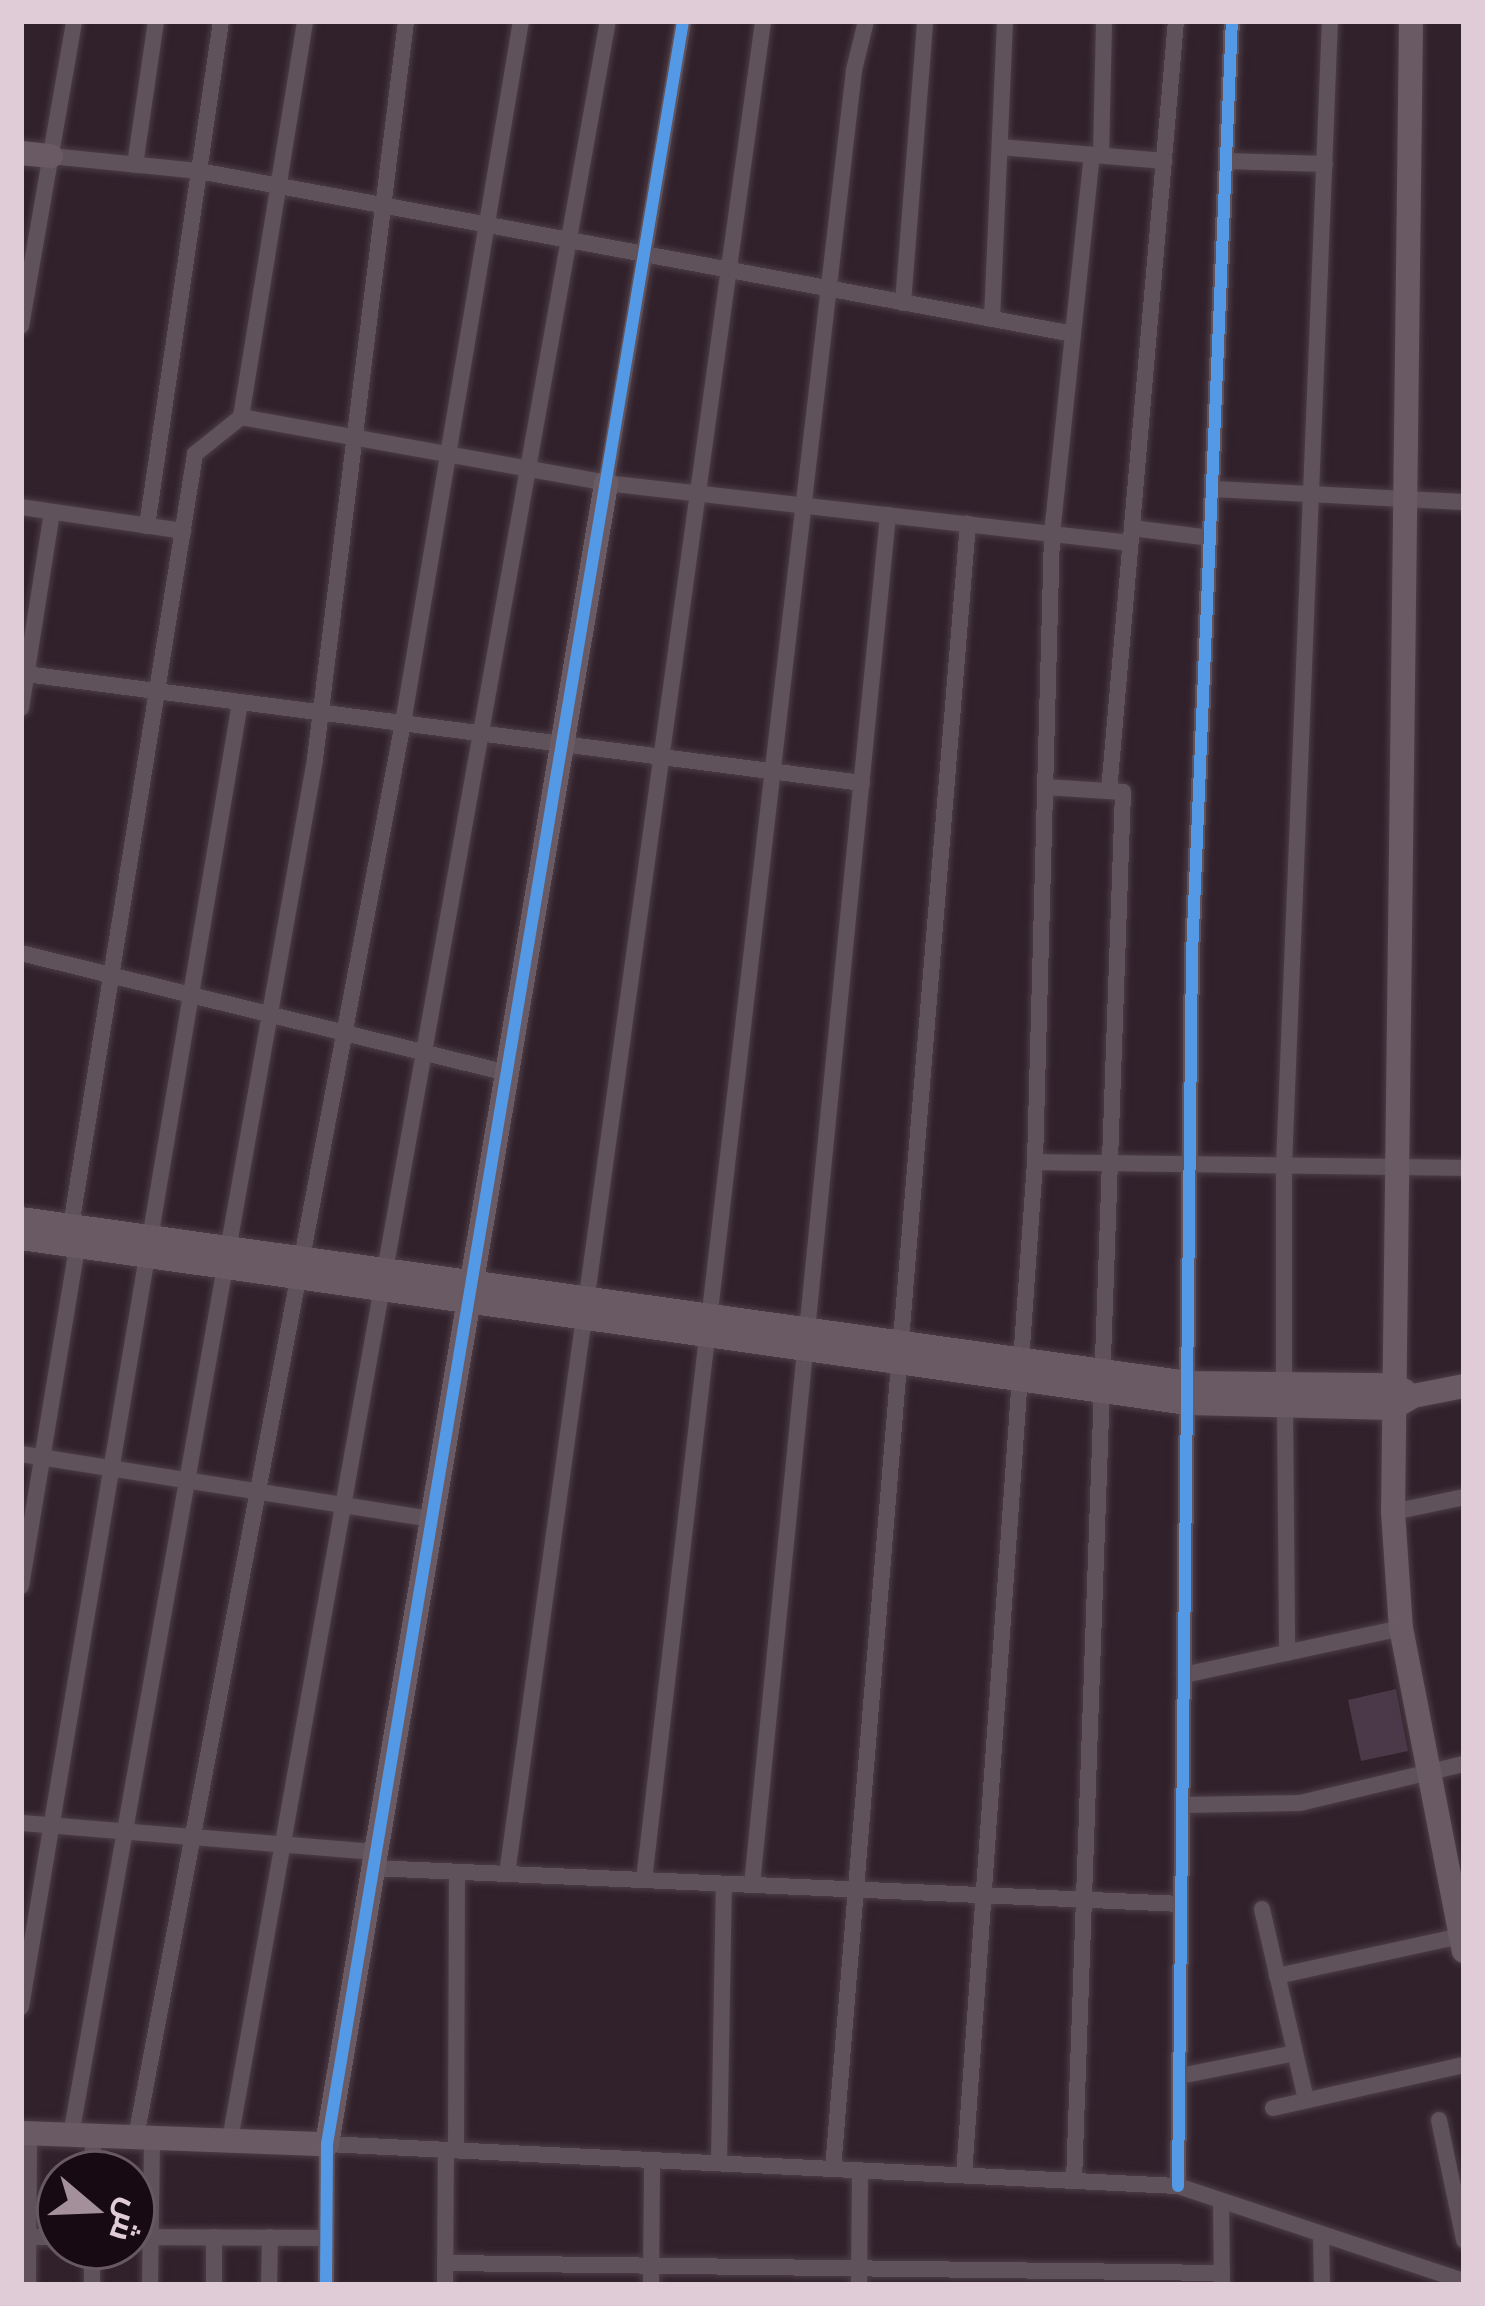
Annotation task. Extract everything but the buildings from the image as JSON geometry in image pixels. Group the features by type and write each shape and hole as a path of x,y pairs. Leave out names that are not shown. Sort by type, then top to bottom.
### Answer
{"street":[{"path":"21,326 74,21"},
{"path":"134,164 156,21"},
{"path":"147,526 221,21"},
{"path":"21,1586 195,454 242,416 305,21"},
{"path":"86,2150 82,2135 125,1831 321,712 406,21"},
{"path":"144,2150 193,1837 403,723 520,21"},
{"path":"230,2140 563,241 608,21"},
{"path":"326,2285 327,2144 683,21"},
{"path":"507,1874 763,21"},
{"path":"644,1880 828,290 866,21"},
{"path":"903,303 925,21"},
{"path":"992,319 1005,21"},
{"path":"964,2175 1035,1162 1052,534 1096,155 1103,21"},
{"path":"1109,791 1176,21"},
{"path":"1178,2186 1190,1164 1232,21"},
{"path":"1287,1653 1284,1166 1330,21"},
{"path":"1277,1976 1462,1943 1459,1901 1425,1773 1401,1628 1393,1513 1400,1396 1411,21"},
{"path":"1000,147 1164,161"},
{"path":"21,153 199,171 1073,334"},
{"path":"1226,160 1325,164"},
{"path":"242,416 606,483 1052,534 1210,538"},
{"path":"1212,489 1464,502"},
{"path":"21,507 183,531"},
{"path":"21,709 52,512"},
{"path":"752,1885 888,515"},
{"path":"832,2169 968,524"},
{"path":"26,674 862,783"},
{"path":"21,2007 240,702"},
{"path":"1045,787 1123,792 1073,2181"},
{"path":"21,953 507,1073"},
{"path":"1035,1162 1464,1168"},
{"path":"21,1219 72,1239"},
{"path":"21,1238 148,1247 1188,1392 1400,1396 1464,1386"},
{"path":"21,1454 432,1520"},
{"path":"1393,1513 1464,1497"},
{"path":"1184,1675 1401,1628"},
{"path":"1183,1805 1300,1803 1464,1764"},
{"path":"21,1823 282,1844 457,1872 1181,1904"},
{"path":"445,2285 457,1872"},
{"path":"719,2163 724,1884"},
{"path":"1262,1909 1306,2100"},
{"path":"1180,2076 1295,2053"},
{"path":"1273,2108 1464,2065"},
{"path":"1439,2120 1464,2240"},
{"path":"28,2285 25,2133 1178,2186 1429,2278 1464,2282"},
{"path":"651,2285 652,2160"},
{"path":"859,2277 860,2170"},
{"path":"445,2263 651,2266 859,2277 1222,2279 1221,2203"},
{"path":"1322,2236 1322,2285"},
{"path":"156,2237 326,2238"},
{"path":"214,2237 214,2285"},
{"path":"269,2237 269,2285"}],"cycle path":[{"path":"326,2285 327,2144 683,21"},
{"path":"1178,2186 1192,954 1232,21"}]}
